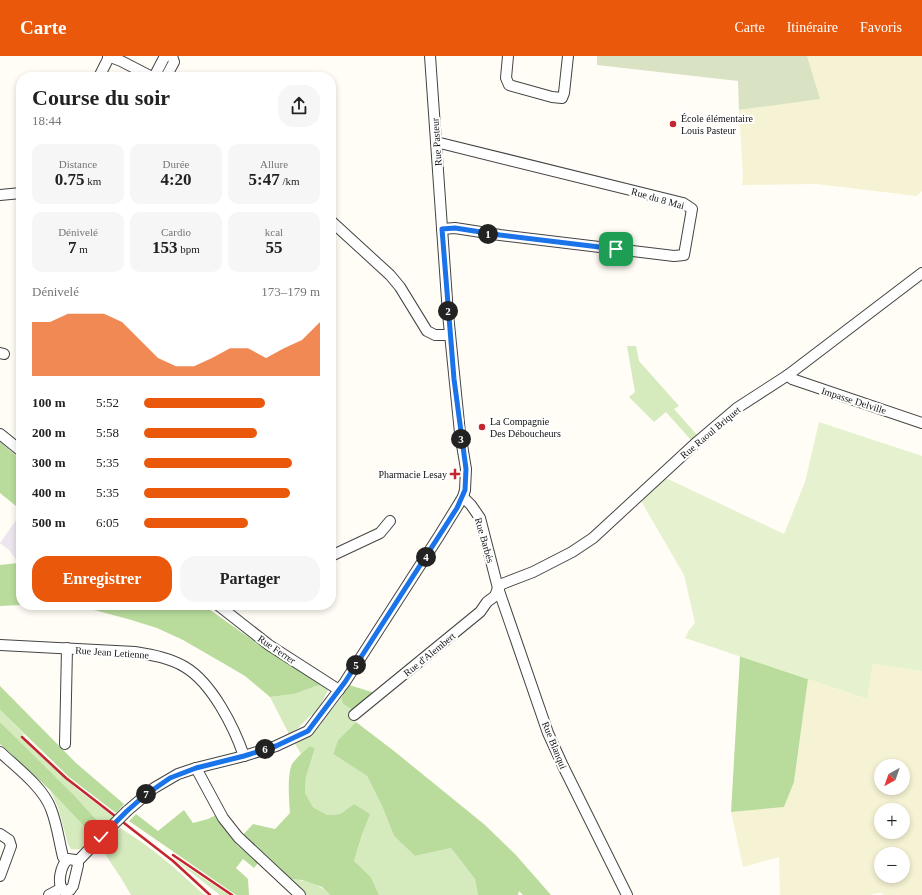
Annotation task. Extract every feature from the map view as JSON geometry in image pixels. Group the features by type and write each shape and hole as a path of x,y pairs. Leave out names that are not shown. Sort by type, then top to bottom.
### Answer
{"street":[{"path":"101,72 108,56 143,72"},
{"path":"156,72 165,56"},
{"path":"169,72 174,62 172,56"},
{"name":"Rue Pasteur","path":"430,56 450,334 454,379 466,469 465,490 463,497"},
{"path":"508,56 506,78 509,85 562,98 564,93 568,56"},
{"name":"Rue du 8 Mai","path":"436,142 684,203 692,209 684,255 674,256 500,235 455,228 442,229"},
{"path":"0,195 16,193"},
{"path":"336,226 390,275 400,287 427,331 435,335 450,334"},
{"name":"Rue Raoul Briquet","path":"498,588 502,584 533,572 572,552 592,538 731,413 788,374 922,273"},
{"name":"Impasse Delville","path":"788,374 792,379 922,423"},
{"path":"0,434 16,447"},
{"path":"49,895 68,891 73,886 78,865 77,862 127,811 159,785 178,774 276,746 308,731 339,690 463,497"},
{"name":"Rue Barbés","path":"463,497 472,505 480,518 498,588"},
{"path":"336,554 380,533 390,521"},
{"name":"Rue d'Alembert","path":"354,715 480,612 487,602 495,596 498,588"},
{"name":"Rue Blanqui","path":"498,588 551,739 627,895"},
{"name":"Rue Ferrer","path":"224,610 269,645 339,690"},
{"name":"Rue Jean Letienne","path":"0,645 135,652 155,655 186,668 208,688 219,703 238,739 244,756"},
{"path":"65,744 67,648"},
{"path":"0,752 44,795 51,808 63,857 66,860"},
{"path":"196,768 223,818 238,837 300,895"},
{"path":"0,834 9,840 11,846 0,876"},
{"path":"66,860 72,859 77,862"},
{"path":"66,860 60,882 68,891"}],"shaded area":[{"path":"807,56 922,56 922,191 917,196 816,184 742,185 743,175 739,110 819,99"},
{"path":"16,520 16,559 9,550 0,543"},
{"path":"873,664 922,671 922,895 883,895 882,893 878,893 870,895 780,895 779,857 743,867 731,812 784,807 794,782 808,679 866,699"}],"green space":[{"path":"597,56 807,56 820,99 739,110 738,81 597,65"},
{"path":"627,346 636,346 639,361 679,406 674,409 697,435 691,440 666,412 654,422 629,397 635,392"},
{"path":"819,422 922,456 922,671 873,664 867,699 685,638 695,623 684,575 641,501 666,478 784,534 805,482"},
{"path":"0,442 16,456 16,506 0,493"},
{"path":"16,563 16,605 0,606 0,565"},
{"path":"94,610 210,610 258,644 322,684 294,694 270,697 245,676 183,640 157,628"},
{"path":"740,656 808,679 794,782 784,807 731,812"},
{"path":"322,684 328,690 321,704 331,711 341,698 343,704 353,710 350,717 356,722 338,740 333,754 367,776 382,806 394,836 415,856 451,848 475,879 478,895 379,895 371,877 354,861 369,814 354,804 340,814 327,815 313,807 305,793 306,777 315,750 310,746 301,754 295,744 309,736 322,723 311,715 298,728 289,734 270,697 294,694"},
{"path":"349,685 375,693 353,710 343,704 341,698"},
{"path":"0,686 76,763 124,804 116,813 69,777 0,710"},
{"path":"0,710 24,734 21,738 78,790 114,817 103,827 72,793 0,722"},
{"path":"0,722 72,793 103,827 94,837 50,790 0,744"},
{"path":"356,722 485,825 515,854 551,895 523,895 519,891 518,895 478,895 475,879 451,848 415,856 394,836 382,806 367,776 333,754 338,740"},
{"path":"310,746 315,749 306,777 305,793 313,807 327,815 340,814 354,804 370,814 354,861 371,877 379,895 330,895 322,887 302,880 286,879 241,837 253,824 275,829 290,813 290,769 296,759"},
{"path":"50,790 94,837 84,847 79,849 71,849 68,844 58,807"},
{"path":"184,810 193,823 216,815 228,834 238,846 259,862 254,868 243,859 236,868 248,879 249,895 236,895 129,821 136,814 158,831"},
{"path":"120,828 164,859 204,895 131,895 101,848"},
{"path":"170,856 229,895 220,895"},
{"path":"286,879 310,882 320,887 330,895 306,895"}],"railway":[{"path":"22,737 66,778 173,861 210,895"},
{"path":"173,855 232,895"}],"place":[{"name":"École élémentaire Louis Pasteur","path":"673,124"},
{"name":"La Compagnie Des Déboucheurs","path":"482,427"},
{"name":"Pharmacie Lesay","path":"455,474"}],"route":[{"path":"101,837 144,796 170,778 196,768 276,746 308,731 345,682 457,508 465,490 466,469 454,379 442,229 455,228 616,249"}]}
